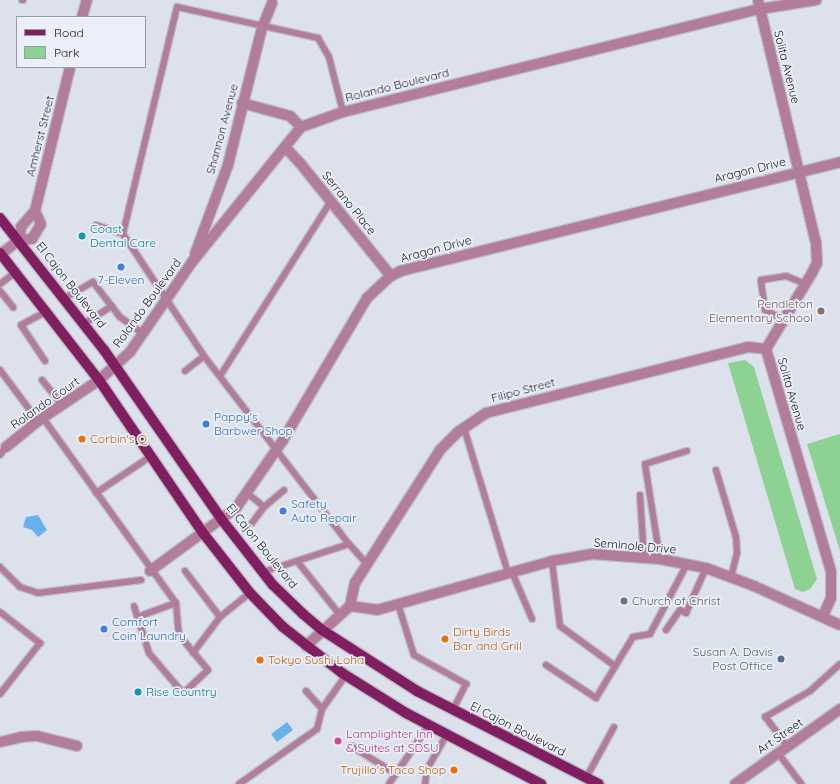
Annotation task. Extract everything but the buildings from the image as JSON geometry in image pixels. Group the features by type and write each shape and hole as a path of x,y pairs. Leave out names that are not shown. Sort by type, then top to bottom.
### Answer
{"main road":[{"name":"El Cajon Boulevard","path":"0,218 65,298 116,365 222,520 273,585 322,630 417,691 599,784"},
{"path":"1,253 17,271 99,380 203,533 250,593 283,627 346,675 428,725 541,784"}],"street":[{"path":"82,16 87,0"},
{"name":"Rolando Boulevard","path":"99,380 130,352 164,300 192,262 301,127 343,112 759,4 816,0"},
{"name":"Shannon Avenue","path":"192,262 228,165 242,103 263,25 273,1"},
{"name":"Solita Avenue","path":"759,4 800,171 816,244 817,263 806,284 766,349 831,572 831,598 823,616"},
{"name":"Amherst Street","path":"19,240 21,227 35,211 70,68"},
{"path":"242,103 290,116 301,127"},
{"name":"Serrano Place","path":"284,147 331,201 391,276"},
{"name":"Aragon Drive","path":"150,571 222,520 236,508 277,450 366,298 391,276 401,271 840,162"},
{"name":"Amherst Street","path":"1,253 19,240 32,239 41,224 35,211"},
{"name":"Filipo Street","path":"350,606 355,583 440,450 464,428 486,413 748,347 766,349"},
{"name":"Rolando Court","path":"3,451 41,419 99,380"},
{"name":"Seminole Drive","path":"350,606 377,610 552,561 592,554 660,559 706,568 823,616 840,625"},
{"path":"306,646 350,606"},
{"name":"Art Street","path":"735,784 840,709"},
{"path":"0,742 21,736 37,736 77,746"}],"lane":[{"path":"123,234 177,7 173,0"},
{"path":"177,7 310,35 323,42 330,57 343,112"},
{"path":"220,376 331,201"},
{"path":"96,225 123,234 164,300 204,356 349,544 367,564"},
{"path":"0,284 17,271"},
{"path":"784,320 765,310 761,280 786,276 806,284"},
{"path":"65,298 94,282 120,317 142,334"},
{"path":"0,291 13,307"},
{"path":"84,323 112,306"},
{"path":"45,361 21,325 47,311"},
{"path":"185,372 204,356"},
{"path":"0,370 41,419 96,493 150,571 176,604 179,635 208,670 183,693 149,653 134,606"},
{"path":"42,380 62,405"},
{"path":"464,428 510,573 532,619"},
{"path":"660,559 645,464 687,451"},
{"path":"96,493 151,456"},
{"path":"716,470 736,538 737,553 731,577"},
{"path":"252,523 264,508 284,490"},
{"path":"247,493 264,508"},
{"path":"640,495 644,558"},
{"path":"263,572 349,544"},
{"path":"297,561 340,614"},
{"path":"552,561 560,626 615,666"},
{"path":"546,665 596,698 633,637 650,634 687,564"},
{"path":"0,567 20,587 38,593 141,580"},
{"path":"666,630 680,610 686,613 706,568"},
{"path":"185,571 220,617"},
{"path":"193,653 220,617 250,593"},
{"path":"137,617 176,604"},
{"path":"398,604 414,655 466,684 453,710"},
{"path":"0,612 40,643 0,694"},
{"path":"788,747 765,717 810,691 840,664"},
{"path":"239,784 317,728 322,709 346,675"},
{"path":"306,691 322,709"},
{"path":"389,784 428,725"},
{"path":"586,778 614,727"},
{"path":"425,784 427,769 447,735"},
{"path":"351,746 396,774"},
{"path":"778,753 802,784"}],"green space":[{"path":"745,360 754,367 817,579 810,589 803,592 795,589 728,363"},
{"path":"840,434 840,551 807,444"}],"water":[{"path":"38,515 47,530 38,537 32,530 23,527 26,517"},
{"path":"287,722 293,730 277,742 271,734"}],"place":[{"name":"Coast Dental Care","path":"82,236"},
{"name":"7-Eleven","path":"121,267"},
{"name":"Pendleton Elementary School","path":"821,311"},
{"name":"Pappy's Barbwer Shop","path":"206,424"},
{"name":"Corbin's Q","path":"82,439"},
{"name":"Safety Auto Repair","path":"283,511"},
{"name":"Church of Christ","path":"624,601"},
{"name":"Comfort Coin Laundry","path":"104,629"},
{"name":"Dirty Birds Bar and Grill","path":"445,639"},
{"name":"Susan A. Davis Post Office","path":"781,659"},
{"name":"Tokyo Sushi Loha","path":"260,660"},
{"name":"Rise Country","path":"138,692"},
{"name":"Lamplighter Inn & Suites at SDSU","path":"338,741"},
{"name":"Trujillo's Taco Shop","path":"454,770"}]}
